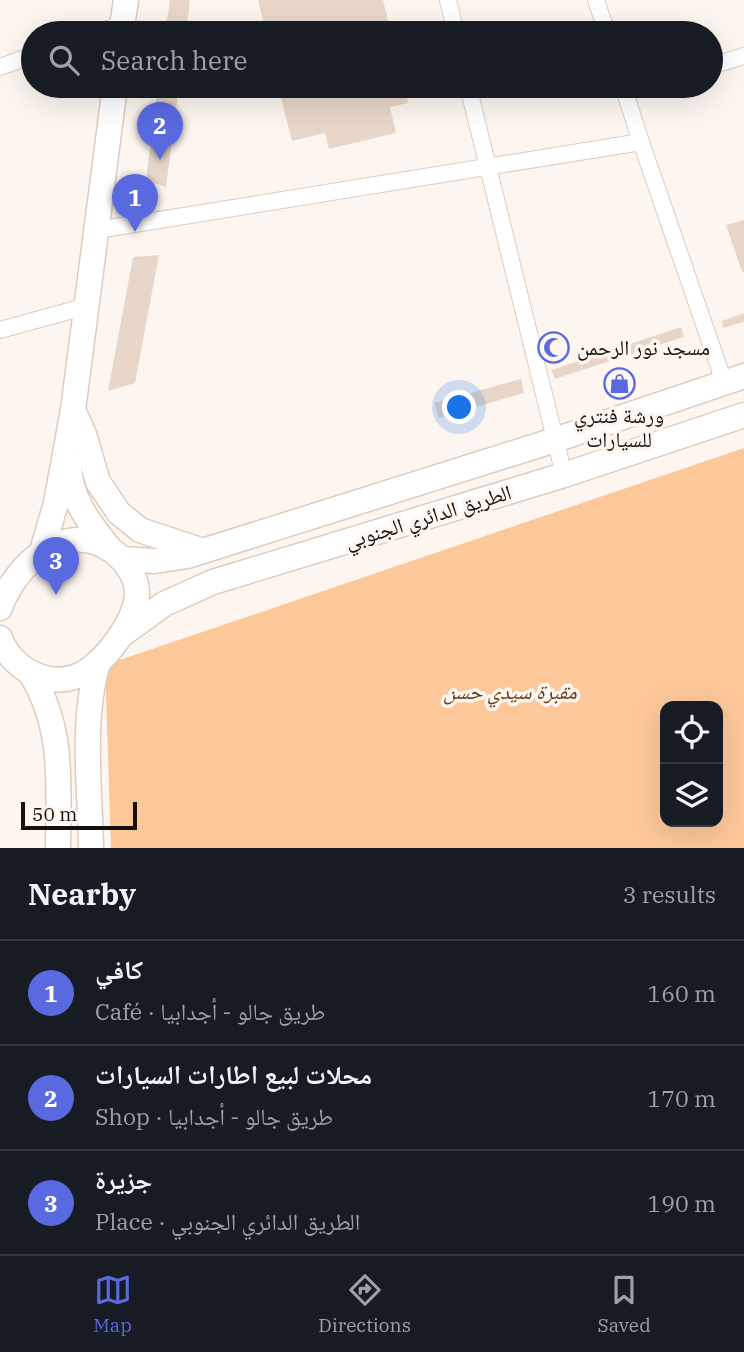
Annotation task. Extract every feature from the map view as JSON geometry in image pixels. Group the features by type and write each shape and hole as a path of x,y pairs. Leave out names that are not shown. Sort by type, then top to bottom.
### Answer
{"main road":[{"path":"122,21 126,0"},
{"path":"0,608 4,598 35,557 56,503 87,306 114,98"},
{"name":"الطريق الدائري الجنوبي","path":"35,557 60,542 74,540 92,542 116,554 155,561 172,560 555,440 734,379"},
{"path":"72,410 84,434 98,482 119,513 139,530 203,551"},
{"path":"2,646 17,665 31,674 67,678 81,674 99,662 120,636 134,608 137,592 134,576 87,521 73,490 69,471 72,410"},
{"name":"الطريق الدائري الجنوبي","path":"120,636 164,604 188,592 564,475 744,415"},
{"path":"250,535 262,567"},
{"path":"0,578 35,557"},
{"path":"91,848 89,722 91,692 99,662"},
{"path":"31,674 47,702 56,734 58,848"}],"street":[{"path":"448,0 453,21"},
{"path":"596,0 603,21"},
{"path":"723,62 744,56"},
{"path":"0,67 21,59"},
{"path":"471,98 564,475"},
{"path":"627,98 640,142 734,379"},
{"path":"97,230 640,142"},
{"path":"0,330 87,306"}],"green space":[{"name":"مقبرة سيدي حسن","path":"744,448 744,848 111,848 105,665"}],"building":[{"path":"170,0 190,0 187,21 167,21"},
{"path":"258,0 383,0 388,21 263,21"},
{"path":"156,98 177,98 166,187 146,180"},
{"path":"281,98 407,98 408,103 390,107 396,133 329,149 325,133 292,141"},
{"path":"744,220 744,272 742,272 726,225"},
{"path":"159,255 135,383 108,391 133,257"},
{"path":"744,313 744,322 723,328 722,321"},
{"path":"681,327 684,337 555,379 551,370"},
{"path":"521,379 524,393 439,418 434,403"}],"place":[{"name":"محلات لبيع اطارات السيارات","path":"160,160"},
{"name":"كافي","path":"135,232"},
{"name":"مسجد نور الرحمن","path":"554,348"},
{"name":"ورشة فنتري للسيارات","path":"619,384"},
{"name":"جزيرة","path":"56,595"}]}
